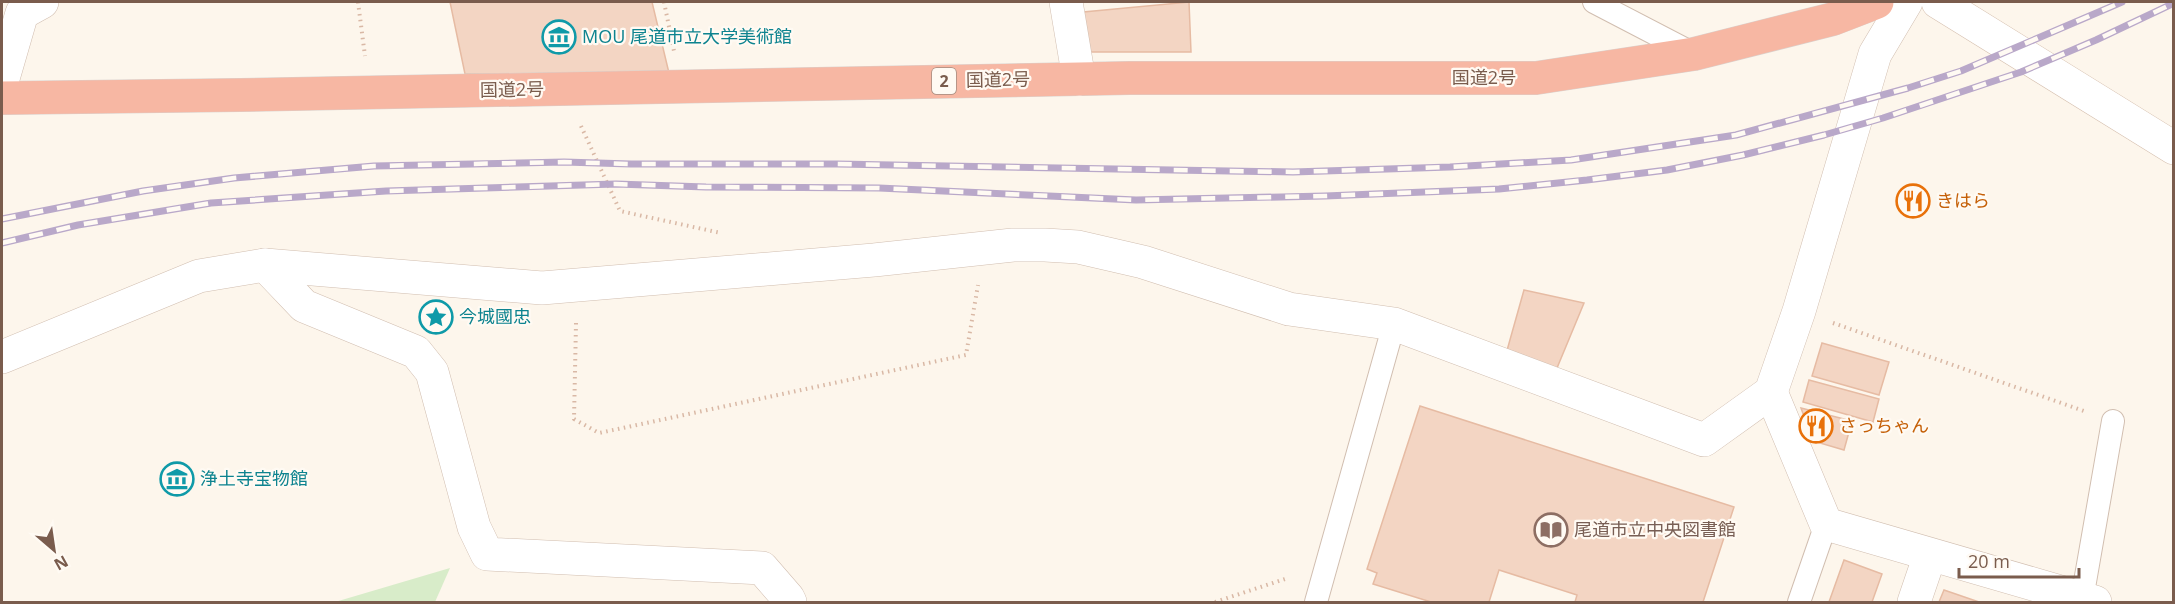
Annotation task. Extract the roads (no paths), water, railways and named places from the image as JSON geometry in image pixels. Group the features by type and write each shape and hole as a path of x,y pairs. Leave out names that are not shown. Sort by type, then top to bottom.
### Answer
{"highway":[{"name":"国道2号","path":"2,98 1079,79 1536,78 1694,54 1833,19 1878,2"}],"street":[{"path":"2,82 22,13 42,2"},
{"path":"1066,2 1079,79"},
{"path":"2,357 199,276 265,265 542,288 1045,244 1078,247 1143,262 1289,309 1394,324 1704,440 1771,392 1799,311 1875,54 1906,2"},
{"path":"1938,2 2174,148"},
{"path":"265,265 304,306 416,352 432,372 474,527 487,554 762,568 790,603"},
{"path":"1771,392 1826,524 2089,601"},
{"path":"1914,603 1930,555"}],"lane":[{"path":"1594,2 1694,54"},
{"path":"1316,603 1394,324"},
{"path":"2089,601 2113,421"},
{"path":"1798,603 1826,524"}],"railway":[{"path":"2,219 143,191 234,178 374,166 564,162 1293,172 1571,160 1736,135 1908,88 1961,71 2122,2"},
{"path":"2,243 78,225 211,203 386,191 616,184 879,188 1136,200 1499,189 1587,180 1667,170 1743,155 1883,118 2021,72 2174,3"}],"place":[{"name":"MOU 尾道市立大学美術館","path":"559,37"},
{"name":"きはら","path":"1913,201"},
{"name":"今城國忠","path":"436,317"},
{"name":"さっちゃん","path":"1816,426"},
{"name":"浄土寺宝物館","path":"177,479"},
{"name":"尾道市立中央図書館","path":"1551,530"}]}
